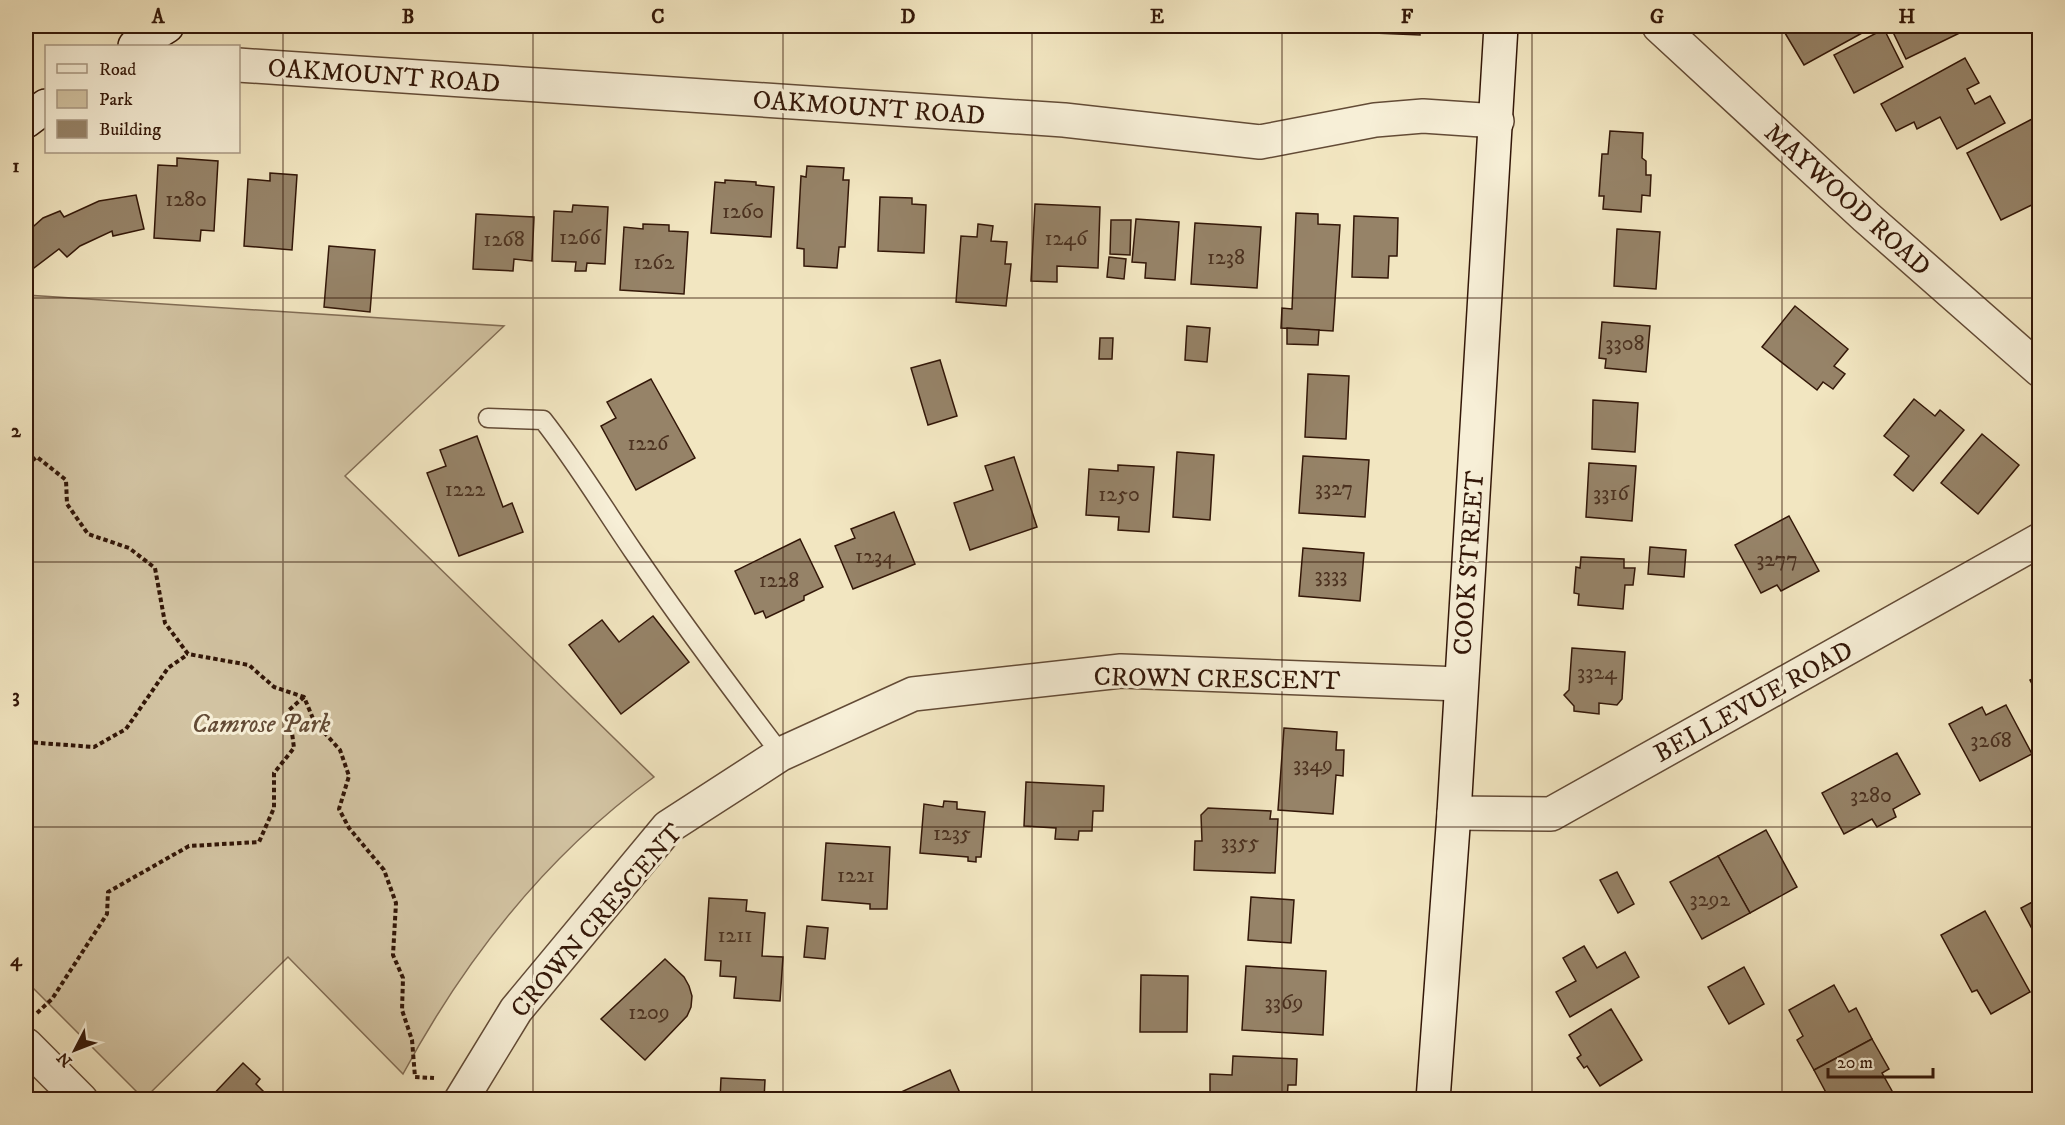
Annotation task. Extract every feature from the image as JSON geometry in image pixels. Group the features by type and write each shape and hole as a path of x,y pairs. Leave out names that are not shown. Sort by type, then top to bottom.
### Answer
{"street":[{"name":"COOK STREET","path":"1433,1100 1454,813 1501,26"},
{"name":"MAYWOOD ROAD","path":"1659,26 1866,217 2040,370"},
{"name":"OAKMOUNT ROAD","path":"240,65 1052,119 1260,142 1375,120 1423,116 1497,121"},
{"path":"26,121 45,107"},
{"name":"BELLEVUE ROAD","path":"1454,813 1551,814 2040,540"},
{"name":"CROWN CRESCENT","path":"469,1087 516,1010 668,827 781,754 913,694 1121,671 1460,684"},
{"path":"29,1031 81,1100"}],"lane":[{"path":"488,418 543,420 578,465 633,551 708,657 781,754"}],"path":[{"path":"26,465 36,457 66,480 67,504 88,534 129,548 155,568 165,623 188,654 249,665 274,687 304,697 314,721 340,750 348,776 339,809 349,828 384,870 396,903 393,955 403,978 402,1010 412,1040 414,1077 434,1078 469,1087"},
{"path":"26,742 94,747 102,743 126,729 168,668 188,654"},
{"path":"29,1031 107,914 108,892 189,846 259,842 274,808 274,773 294,748 289,711 304,697"}],"green space":[{"name":"Camrose Park","path":"26,295 504,326 345,476 654,777 578,840 512,911 454,989 403,1074 288,957 144,1099 26,981"}],"building":[{"path":"1157,26 1196,26 1196,28"},
{"path":"1289,26 1317,26 1317,31 1289,29"},
{"path":"1374,26 1420,26 1420,35 1374,33"},
{"path":"1786,26 1873,27 1804,65 1782,28"},
{"path":"1890,26 1974,26 1906,59"},
{"path":"1884,29 1903,67 1854,93 1834,55"},
{"path":"1965,58 1979,83 1967,89 1975,104 1990,96 2005,123 1957,149 1940,117 1917,129 1914,122 1896,131 1881,104"},
{"path":"2032,119 2040,134 2040,201 2001,220 1967,153"},
{"path":"1610,131 1643,133 1642,158 1646,161 1646,175 1651,175 1650,196 1642,195 1641,212 1603,209 1604,196 1599,196 1602,154 1608,154"},
{"path":"177,158 218,161 214,231 201,230 200,241 154,238 158,165 177,166"},
{"path":"807,166 844,168 843,180 849,180 845,247 839,247 837,268 804,266 804,249 797,248 801,176 806,177"},
{"path":"270,173 297,175 292,250 244,246 248,179 270,181"},
{"path":"725,180 756,182 756,185 774,187 771,237 711,233 715,182 725,183"},
{"path":"136,195 144,229 113,236 112,231 80,246 67,257 59,249 26,274 26,233 43,218 60,211 64,217 99,201"},
{"path":"880,197 912,198 912,204 926,205 924,253 878,251"},
{"path":"1035,204 1100,207 1098,268 1057,266 1057,282 1031,281"},
{"path":"573,205 608,207 605,264 587,263 586,271 575,271 576,262 552,261 554,211 572,212"},
{"path":"1296,213 1318,214 1318,224 1340,225 1333,331 1281,328 1282,308 1292,309"},
{"path":"476,214 534,217 532,261 514,259 513,271 473,269"},
{"path":"1354,216 1398,218 1397,256 1389,256 1388,278 1352,277"},
{"path":"1136,219 1179,222 1175,280 1145,278 1146,263 1132,262"},
{"path":"1111,220 1131,220 1130,255 1110,254"},
{"path":"1195,223 1261,227 1257,288 1191,284"},
{"path":"643,224 669,225 669,231 688,232 684,294 620,290 624,227 643,229"},
{"path":"978,224 993,226 991,241 1007,242 1005,264 1011,264 1006,306 956,302 961,236 977,237"},
{"path":"1617,229 1660,232 1656,289 1614,286"},
{"path":"329,246 375,250 370,312 324,307"},
{"path":"1109,257 1126,259 1124,279 1107,277"},
{"path":"1795,306 1848,349 1834,366 1845,374 1833,389 1823,382 1817,390 1762,347"},
{"path":"1602,322 1650,326 1646,372 1605,368 1606,359 1599,358"},
{"path":"1187,326 1210,328 1207,362 1185,360"},
{"path":"1287,328 1319,330 1318,345 1287,344"},
{"path":"1100,338 1113,338 1112,359 1099,359"},
{"path":"940,360 957,416 928,425 911,368"},
{"path":"1308,374 1349,376 1346,439 1305,437"},
{"path":"651,379 695,458 636,490 601,426 616,418 607,402"},
{"path":"1914,399 1935,416 1940,410 1964,430 1913,491 1894,475 1909,456 1884,436"},
{"path":"1593,400 1638,403 1635,452 1592,449"},
{"path":"1982,434 2019,465 1978,514 1941,483"},
{"path":"477,436 503,507 512,503 523,532 459,556 427,473 446,466 440,450"},
{"path":"1177,452 1214,455 1210,520 1173,517"},
{"path":"1303,456 1369,460 1365,517 1299,513"},
{"path":"1014,457 1037,527 970,550 954,503 993,490 985,466"},
{"path":"1589,463 1636,466 1632,521 1586,517"},
{"path":"1118,465 1154,467 1149,532 1118,530 1119,517 1086,515 1089,469 1118,471"},
{"path":"894,512 915,564 853,589 835,546 855,538 851,529"},
{"path":"1789,516 1819,571 1781,591 1777,585 1761,593 1735,545"},
{"path":"800,539 823,587 804,596 804,600 766,618 763,611 755,614 735,571"},
{"path":"1650,547 1686,550 1684,577 1648,574"},
{"path":"1303,548 1364,553 1360,601 1299,596"},
{"path":"1581,557 1624,559 1624,568 1635,568 1633,585 1625,585 1623,609 1578,605 1579,594 1574,593 1576,567 1580,568"},
{"path":"653,616 689,662 621,714 569,645 602,620 619,642"},
{"path":"1572,648 1625,652 1622,699 1617,705 1599,703 1599,714 1574,711 1574,706 1564,695 1569,690"},
{"path":"2040,675 2040,699 2030,680"},
{"path":"2006,705 2032,754 1980,781 1949,724 1982,707 1986,715"},
{"path":"1284,728 1337,732 1336,750 1344,750 1343,776 1336,775 1333,814 1278,810"},
{"path":"1897,753 1920,794 1893,809 1896,817 1877,827 1872,819 1844,834 1822,793"},
{"path":"1026,782 1104,786 1103,811 1093,811 1092,831 1079,831 1078,840 1055,839 1056,828 1024,826"},
{"path":"944,801 957,802 957,809 985,812 981,857 976,857 976,862 968,861 968,857 920,853 924,804 943,807"},
{"path":"1208,808 1271,811 1270,819 1278,819 1275,873 1194,870 1195,841 1202,841 1201,815"},
{"path":"1766,830 1797,887 1750,913 1718,856"},
{"path":"826,843 890,847 887,909 870,909 870,904 822,900"},
{"path":"1718,856 1750,913 1702,939 1670,882"},
{"path":"1617,872 1634,904 1618,913 1600,880"},
{"path":"1251,897 1294,900 1291,943 1248,940"},
{"path":"709,898 747,900 746,911 765,913 762,956 783,957 780,1001 734,998 736,977 720,976 721,961 705,960"},
{"path":"2040,898 2040,942 2039,942 2021,908"},
{"path":"1985,911 2030,992 1991,1014 1977,990 1972,992 1941,935"},
{"path":"807,926 828,928 825,959 804,957"},
{"path":"1584,946 1597,968 1625,952 1639,977 1570,1017 1556,992 1576,981 1563,958"},
{"path":"665,959 684,977 689,986 692,996 691,1007 687,1016 645,1060 601,1019"},
{"path":"1246,966 1326,971 1323,1035 1242,1030"},
{"path":"1744,967 1764,1004 1729,1024 1708,987"},
{"path":"1141,975 1188,976 1187,1032 1140,1032"},
{"path":"1834,985 1849,1012 1856,1008 1872,1039 1814,1070 1797,1040 1803,1036 1789,1010"},
{"path":"1611,1009 1642,1060 1600,1086 1587,1066 1584,1068 1577,1058 1581,1055 1569,1035"},
{"path":"1872,1039 1889,1069 1882,1073 1896,1098 1830,1100 1814,1070"},
{"path":"1233,1056 1297,1059 1296,1085 1288,1085 1287,1100 1230,1100 1230,1097 1210,1096 1210,1074 1232,1075"},
{"path":"243,1063 260,1079 256,1084 272,1100 208,1100"},
{"path":"950,1070 963,1100 905,1100 901,1092"},
{"path":"721,1078 765,1080 764,1100 720,1100"}]}
